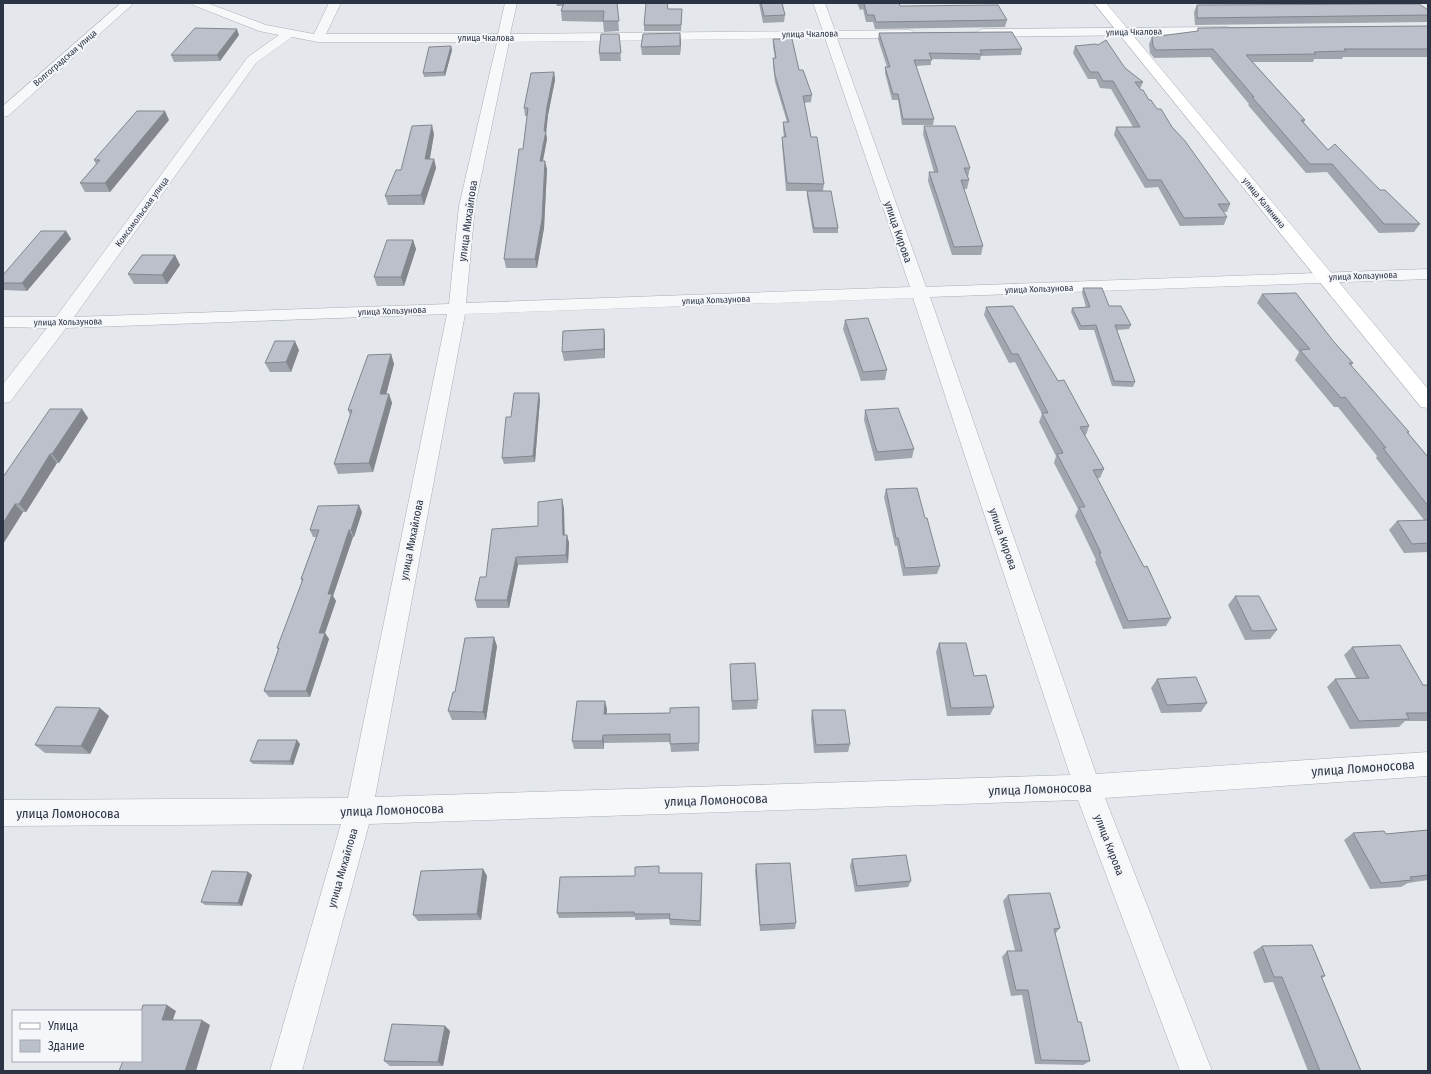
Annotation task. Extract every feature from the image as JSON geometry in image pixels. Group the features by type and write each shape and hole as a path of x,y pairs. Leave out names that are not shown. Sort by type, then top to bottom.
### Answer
{"street":[{"name":"Волгоградская улица","path":"3,113 128,3"},
{"name":"улица Чкалова","path":"197,3 241,20 288,34 318,38 503,38 917,34"},
{"path":"318,38 335,3"},
{"name":"улица Михайлова","path":"286,1071 359,811 457,309 467,206 511,3"},
{"name":"улица Кирова","path":"819,3 920,293 1087,787 1196,1071"},
{"name":"улица Калинина","path":"1100,3 1428,402"},
{"name":"улица Чкалова","path":"973,33 1236,30"},
{"name":"Комсомольская улица","path":"3,397 61,323 252,60 288,34"},
{"name":"улица Хользунова","path":"3,322 61,323 1428,274"},
{"name":"улица Ломоносова","path":"3,814 359,811 1087,787 1428,764"}],"building":[{"path":"564,3 617,3 619,21 603,21 604,11 561,11"},
{"path":"646,3 667,3 668,9 682,9 681,25 644,25"},
{"path":"761,3 782,3 785,15 764,16"},
{"path":"864,3 899,3 900,6 998,5 1007,20 876,22 874,15 867,15"},
{"path":"1419,4 1428,10 1428,15 1197,18 1197,5"},
{"path":"1428,26 1428,49 1344,49 1346,51 1314,52 1316,54 1246,55 1305,120 1301,120 1328,150 1335,144 1380,190 1385,190 1420,224 1384,224 1332,164 1310,164 1213,49 1156,50 1153,46 1152,37 1198,31 1198,28"},
{"path":"195,28 237,29 217,55 171,55"},
{"path":"1012,32 1022,49 980,50 982,54 929,53 932,60 914,60 934,119 903,119 898,94 893,94 885,67 890,67 879,33"},
{"path":"680,33 680,46 641,47 643,34"},
{"path":"601,34 619,34 621,53 599,53"},
{"path":"773,39 792,39 799,70 803,70 812,95 803,96 811,137 817,137 824,184 787,183 782,137 786,137 783,122 789,122 775,75 773,58 776,58"},
{"path":"1106,40 1125,68 1143,82 1135,82 1157,109 1161,109 1172,127 1185,141 1230,204 1218,204 1227,217 1184,218 1161,180 1148,180 1116,127 1140,127 1113,81 1103,81 1098,72 1090,72 1075,46 1098,45"},
{"path":"451,46 444,72 423,73 429,47"},
{"path":"554,72 547,107 544,131 546,131 540,161 545,161 542,219 535,259 504,259 519,149 523,149 528,108 524,108 531,73"},
{"path":"137,111 165,111 105,183 80,183 100,160 94,160"},
{"path":"432,125 425,159 434,159 421,195 385,196 396,170 401,170 412,126"},
{"path":"924,126 955,126 970,168 964,168 969,180 961,180 983,246 954,247 929,172 938,172"},
{"path":"807,191 831,191 838,228 814,228"},
{"path":"41,231 66,231 22,283 3,283 3,275"},
{"path":"387,240 413,240 401,277 374,277"},
{"path":"142,255 175,255 162,275 128,274"},
{"path":"1083,288 1102,288 1109,306 1121,306 1131,325 1115,325 1135,382 1114,381 1096,325 1081,326 1072,308 1090,307"},
{"path":"1296,293 1334,342 1353,363 1349,363 1409,432 1407,432 1428,457 1428,506 1383,448 1386,448 1345,397 1341,398 1300,350 1310,349 1262,294"},
{"path":"1013,306 1058,381 1064,380 1089,426 1080,427 1104,469 1093,470 1144,567 1147,566 1171,618 1128,621 1099,553 1101,553 1079,507 1085,507 1057,454 1063,453 1042,413 1048,413 1018,354 1012,354 986,307"},
{"path":"868,318 887,370 863,372 845,320"},
{"path":"604,329 604,349 562,352 563,331"},
{"path":"275,341 295,341 286,362 265,363"},
{"path":"391,354 380,394 389,394 369,463 334,464 352,410 348,410 368,355"},
{"path":"514,393 539,393 533,456 502,458 506,417 511,417"},
{"path":"898,408 914,449 877,452 865,410"},
{"path":"50,409 82,409 52,454 50,454 19,504 15,504 3,523 3,477"},
{"path":"917,488 940,566 905,568 898,538 896,538 886,489"},
{"path":"562,499 563,535 567,535 566,555 516,557 507,600 475,600 480,577 486,577 492,529 538,526 538,502"},
{"path":"359,505 351,530 349,530 328,594 332,594 319,633 325,633 306,691 264,691 279,648 277,648 303,579 301,579 319,530 310,530 318,506"},
{"path":"1428,520 1428,543 1412,544 1397,521"},
{"path":"1235,596 1259,596 1277,630 1252,631"},
{"path":"494,637 483,712 448,711 453,692 455,692 465,638"},
{"path":"939,643 966,643 974,676 986,675 994,707 951,708"},
{"path":"1400,645 1423,685 1428,685 1428,713 1406,713 1409,719 1359,721 1335,679 1369,678 1352,647"},
{"path":"755,663 758,700 732,701 730,664"},
{"path":"1196,677 1207,703 1167,705 1157,679"},
{"path":"577,701 605,701 604,714 670,713 670,708 699,707 699,743 670,744 670,734 603,735 602,741 572,741"},
{"path":"56,707 100,708 81,746 35,745"},
{"path":"812,710 845,710 850,744 816,745"},
{"path":"258,740 297,740 290,761 250,761"},
{"path":"1428,830 1428,875 1410,877 1412,880 1381,883 1353,833 1384,831 1386,834"},
{"path":"906,855 911,881 857,886 852,859"},
{"path":"790,863 796,923 760,925 756,864"},
{"path":"659,866 659,873 702,873 700,921 669,919 670,914 634,914 634,912 557,913 560,877 635,876 635,867"},
{"path":"483,869 477,914 413,915 421,871"},
{"path":"212,871 248,872 238,903 201,902"},
{"path":"1050,893 1060,928 1054,929 1078,1022 1081,1022 1090,1061 1041,1060 1028,990 1016,990 1007,951 1022,951 1008,895"},
{"path":"1312,945 1325,976 1321,976 1361,1071 1320,1071 1282,977 1274,977 1262,946"},
{"path":"143,1005 167,1005 162,1020 202,1020 185,1071 119,1071 123,1062 142,1062 142,1010"},
{"path":"392,1024 445,1026 438,1062 384,1061"}]}
